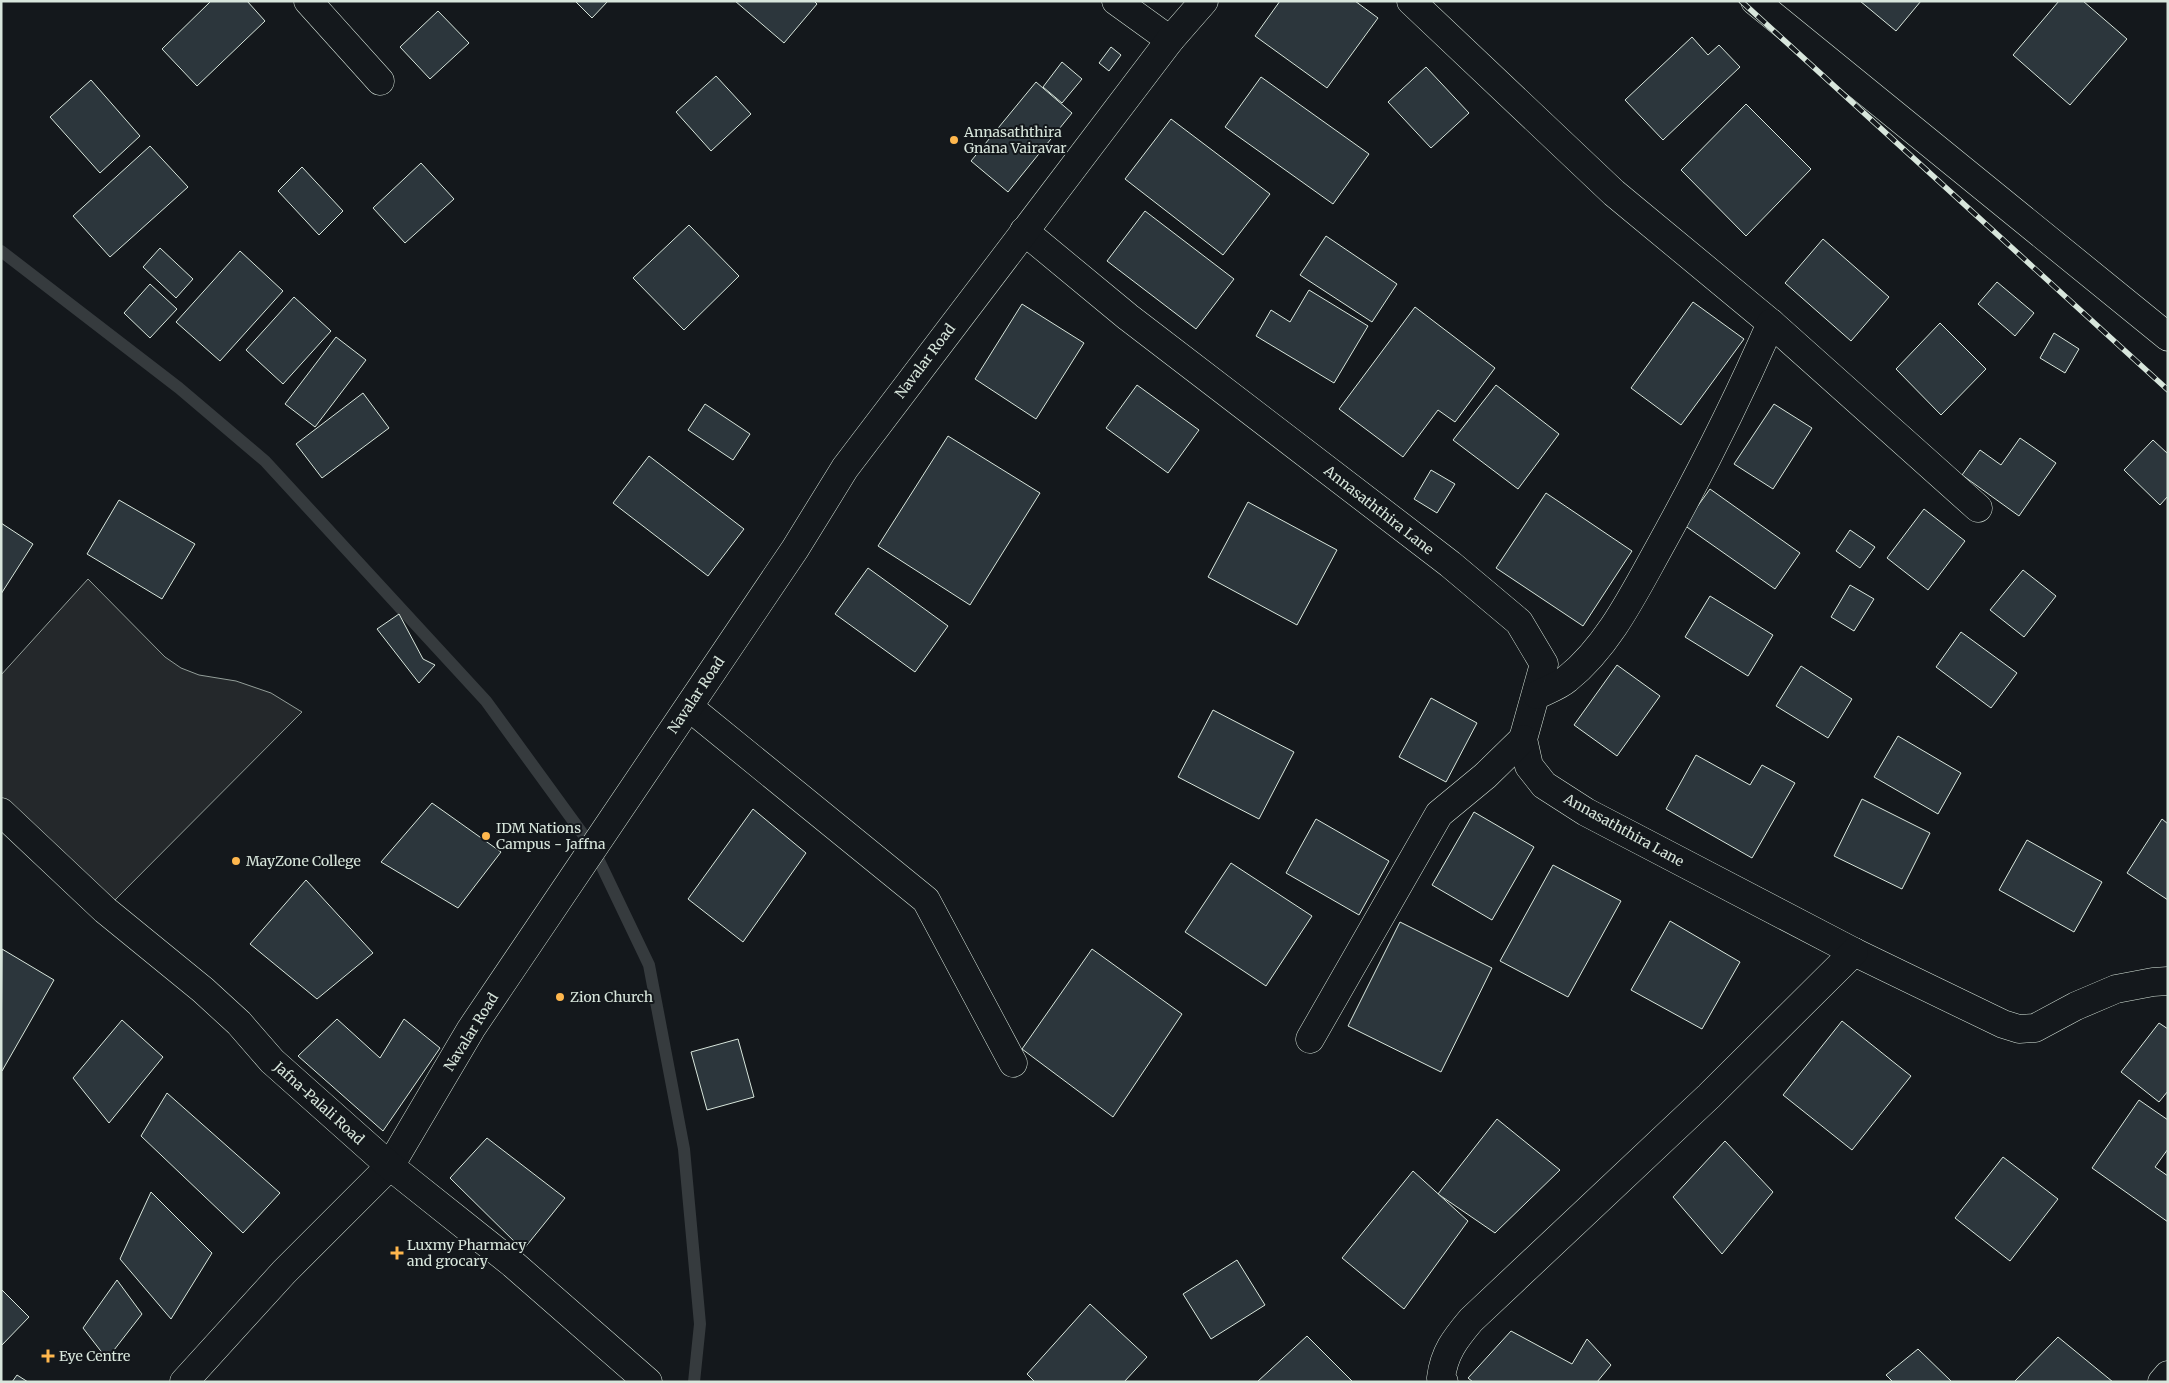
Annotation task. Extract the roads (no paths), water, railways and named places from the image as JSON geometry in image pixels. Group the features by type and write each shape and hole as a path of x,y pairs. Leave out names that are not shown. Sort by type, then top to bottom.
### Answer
{"street":[{"path":"308,1 380,81"},
{"path":"1116,1 1170,40"},
{"name":"Navalar Road","path":"184,1382 284,1272 390,1166 471,1029 795,549 845,468 1170,40 1204,1"},
{"path":"1411,1 1614,194 1771,323 1978,508"},
{"path":"1755,1 2168,337"},
{"name":"Annasaththira Lane","path":"1024,231 1128,317 1450,564 1519,622 1544,664 1537,695 1523,739 1529,766 1544,785 1586,812 1854,952 2003,1024 2019,1029 2035,1028 2076,1006 2116,989 2168,981"},
{"path":"1537,695 1567,680 1601,644 1634,593 1710,456 1734,408 1771,323"},
{"path":"689,707 926,900 1013,1063"},
{"path":"1310,1039 1439,814 1485,776 1523,739"},
{"name":"Jafna-Palali Road","path":"1,812 105,910 232,1016 272,1061 390,1166 513,1264 648,1382"},
{"path":"1444,1382 1441,1378 1443,1364 1449,1347 1470,1320 1709,1096 1854,952"},
{"path":"2162,1382 2168,1375"}],"waterway":[{"path":"1,251 179,388 265,461 486,701 593,848 649,965 684,1149 700,1324 694,1382"}],"railway":[{"path":"1741,1 2168,390"}],"place":[{"name":"Annasaththira Gnana Vairavar","path":"954,140"},
{"name":"IDM Nations Campus - Jaffna","path":"486,836"},
{"name":"MayZone College","path":"236,861"},
{"name":"Zion Church","path":"560,997"},
{"name":"Luxmy Pharmacy and grocary","path":"397,1253"},
{"name":"Eye Centre","path":"48,1356"}]}
